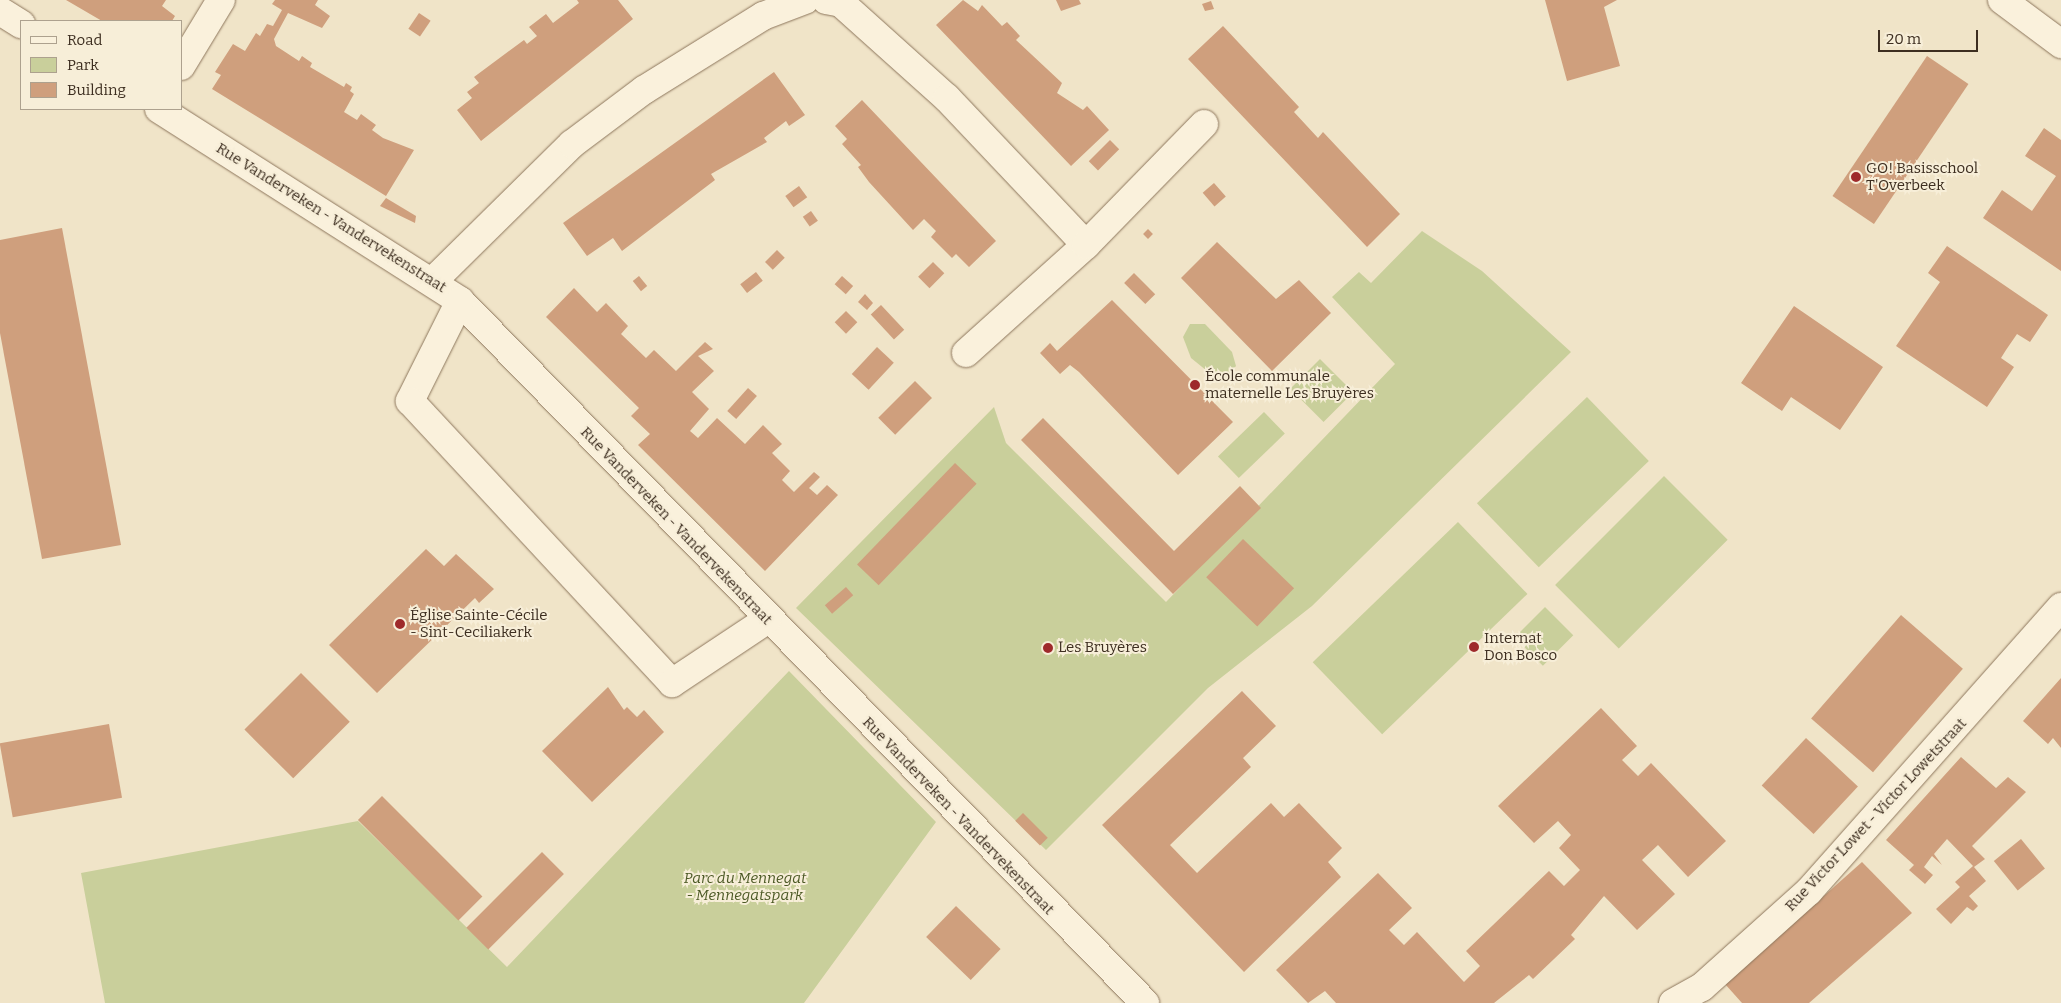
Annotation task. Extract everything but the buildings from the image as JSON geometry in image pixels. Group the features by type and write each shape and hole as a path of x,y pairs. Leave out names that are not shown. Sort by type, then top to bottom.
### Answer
{"street":[{"path":"182,64 221,0"},
{"path":"433,281 572,144 644,90 763,16 805,0"},
{"path":"826,0 841,3 947,98 1086,245"},
{"path":"2002,0 2061,44"},
{"path":"0,11 20,23"},
{"name":"Rue Vanderveken - Vandervekenstraat","path":"160,110 433,281 460,301 767,620 1145,1003"},
{"path":"966,353 1086,245 1204,124"},
{"path":"460,301 410,400 672,683 767,620"},
{"name":"Rue Victor Lowet - Victor Lowetstraat","path":"1673,1003 1702,987 1809,891 2061,607"}],"green space":[{"name":"Les Bruyères","path":"1422,231 1482,271 1571,352 1312,606 1208,688 1046,850 796,608 994,407 1006,443 1166,602 1395,364 1332,297 1359,272 1371,283"},
{"path":"1190,324 1205,324 1232,352 1236,366 1229,374 1212,375 1191,358 1183,337"},
{"path":"1320,359 1353,392 1324,422 1290,389"},
{"path":"1587,397 1649,461 1539,567 1477,503"},
{"path":"1264,412 1285,434 1239,478 1218,456"},
{"path":"1664,476 1728,540 1619,649 1555,585"},
{"path":"1458,522 1527,594 1382,734 1313,662"},
{"path":"1545,607 1573,635 1543,666 1515,637"},
{"name":"Parc du Mennegat - Mennegatspark","path":"789,671 936,822 804,1003 105,1003 81,873 358,821 507,967"}],"place":[{"name":"GO! Basisschool T'Overbeek","path":"1856,177"},
{"name":"École communale maternelle Les Bruyères","path":"1195,385"},
{"name":"Église Sainte-Cécile - Sint-Ceciliakerk","path":"400,624"},
{"name":"Internat Don Bosco","path":"1474,647"},
{"name":"Les Bruyères","path":"1048,648"}]}
